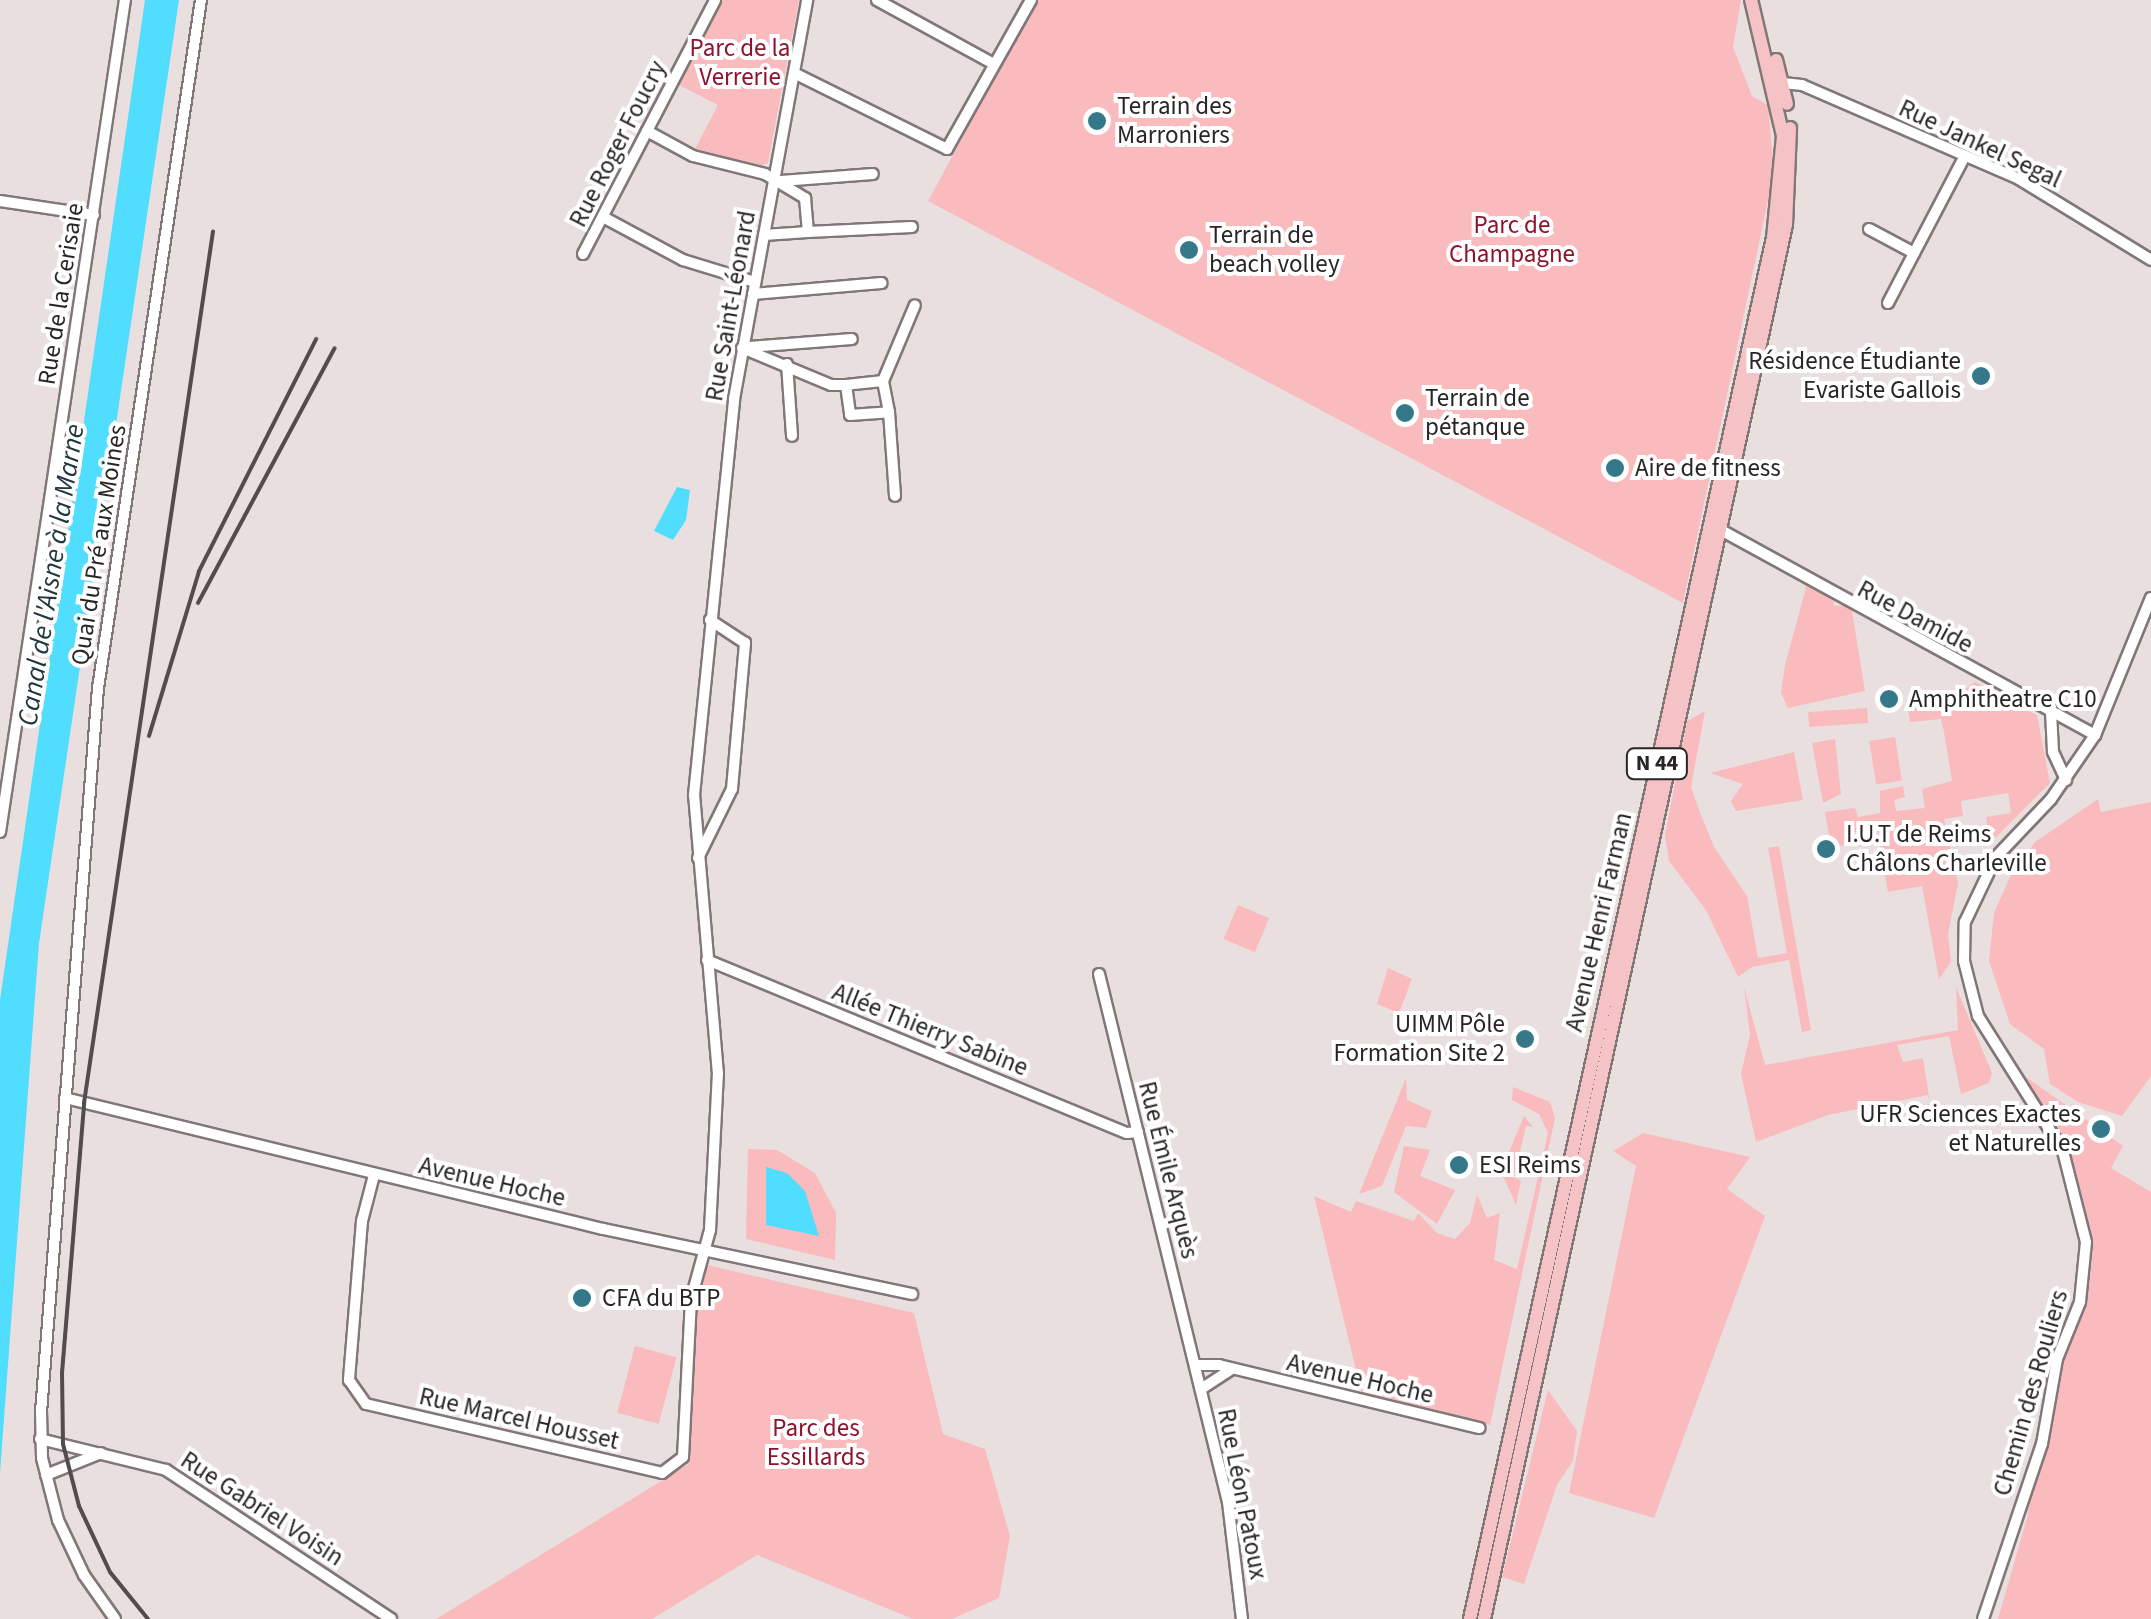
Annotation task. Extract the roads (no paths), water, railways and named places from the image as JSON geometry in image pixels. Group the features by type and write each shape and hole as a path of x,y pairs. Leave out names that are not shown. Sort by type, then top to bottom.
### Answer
{"main road":[{"name":"Avenue Henri Farman","path":"1470,1619 1774,238 1783,136 1751,0"},
{"name":"N 44","path":"1759,0 1783,83"},
{"name":"Avenue Henri Farman","path":"1484,1619 1790,198 1783,83"}],"street":[{"name":"Rue de la Cerisaie","path":"0,832 126,0"},
{"name":"Quai du Pré aux Moines","path":"115,1619 73,1555 46,1475 40,1440 98,688 201,0"},
{"name":"Rue Roger Foucry","path":"584,254 714,0"},
{"name":"Rue Saint-Léonard","path":"707,1249 718,1074 694,794 742,348 778,180 807,0"},
{"path":"877,0 994,64"},
{"path":"794,73 947,149 1031,0"},
{"name":"Rue Jankel Segal","path":"1783,83 1802,85 2029,184 2151,260"},
{"path":"647,131 693,156 778,180 804,198 808,232"},
{"path":"1888,303 1965,156"},
{"path":"778,180 874,174"},
{"path":"0,201 94,215"},
{"path":"602,217 683,260 754,288 882,284"},
{"path":"764,234 912,227"},
{"path":"1868,229 1914,253"},
{"path":"895,496 890,412 883,382 915,304"},
{"path":"742,348 852,339"},
{"path":"742,348 846,386 883,382"},
{"path":"787,364 792,436"},
{"path":"846,386 850,415 890,412"},
{"name":"Rue Damide","path":"1719,529 2095,735"},
{"name":"Chemin des Rouliers","path":"1983,1619 2042,1444 2053,1374 2080,1302 2086,1242 2063,1151 1978,1016 1964,960 1965,922 1976,889 2007,840 2066,780 2095,735 2151,598"},
{"path":"698,858 732,790 746,643 710,620"},
{"path":"2051,712 2053,752 2066,780"},
{"path":"0,721 16,726"},
{"name":"Allée Thierry Sabine","path":"707,960 1126,1133 1138,1132"},
{"name":"Rue Émile Arquès","path":"1099,974 1197,1371"},
{"name":"Avenue Hoche","path":"66,1098 374,1175 912,1294"},
{"name":"Rue Marcel Housset","path":"374,1175 362,1221 349,1380 366,1404 662,1473 683,1457 691,1300 707,1249"},
{"path":"1202,1390 1232,1369"},
{"name":"Avenue Hoche","path":"1197,1371 1232,1369 1480,1428"},
{"name":"Rue Léon Patoux","path":"1197,1371 1239,1556 1242,1619"},
{"name":"Rue Gabriel Voisin","path":"40,1440 102,1452 184,1479 391,1619"},
{"path":"46,1475 102,1452"}],"water":[{"path":"145,0 179,0 39,943 0,1473 0,1000"},
{"path":"677,487 690,490 686,520 673,540 654,531"},
{"path":"766,1167 787,1173 805,1191 819,1236 766,1225"}],"railway":[{"path":"148,1619 110,1572 79,1506 63,1444 62,1373 84,1103 213,231"},
{"path":"149,736 199,571 316,339"},
{"path":"198,603 335,348"}],"place":[{"name":"Terrain des Marroniers","path":"1097,121"},
{"name":"Terrain de beach volley","path":"1189,250"},
{"name":"Résidence Étudiante Evariste Gallois","path":"1981,376"},
{"name":"Terrain de pétanque","path":"1405,413"},
{"name":"Aire de fitness","path":"1615,468"},
{"name":"Amphitheatre C10","path":"1889,699"},
{"name":"I.U.T de Reims Châlons Charleville","path":"1826,849"},
{"name":"UIMM Pôle Formation Site 2","path":"1525,1039"},
{"name":"UFR Sciences Exactes et Naturelles","path":"2101,1129"},
{"name":"ESI Reims","path":"1459,1165"},
{"name":"CFA du BTP","path":"582,1298"}],"park label":[{"name":"Parc de la Verrerie","path":"740,64"},
{"name":"Parc de Champagne","path":"1512,240"},
{"name":"Parc des Essillards","path":"816,1444"}],"water label":[{"name":"Canal de l'Aisne à la Marne","path":"51,575"}]}
